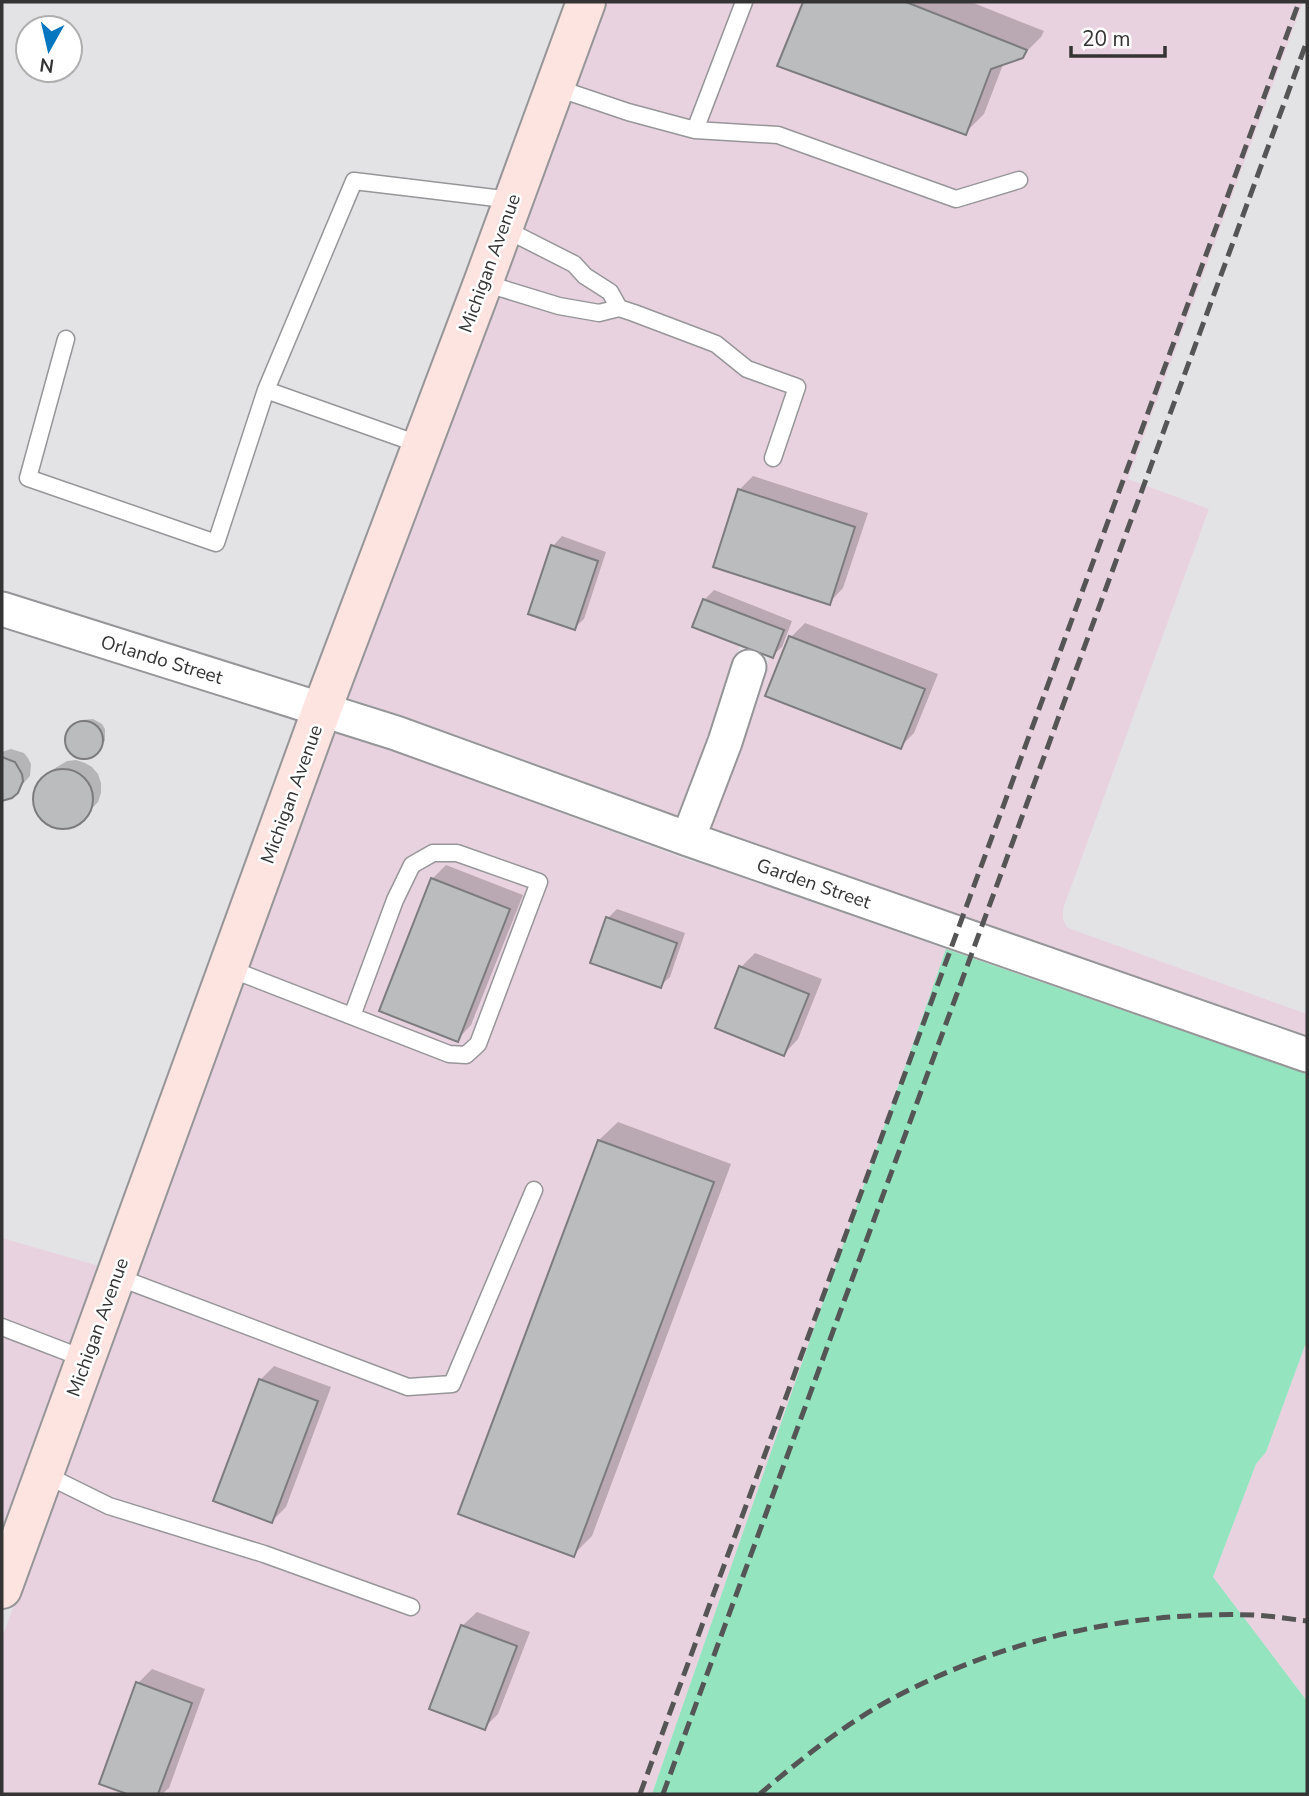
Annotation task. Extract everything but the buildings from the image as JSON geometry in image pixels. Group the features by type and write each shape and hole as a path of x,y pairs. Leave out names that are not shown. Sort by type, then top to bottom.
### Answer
{"main road":[{"name":"Michigan Avenue","path":"2,1589 19,1525 44,1474 322,709 586,2"}],"street":[{"name":"Orlando Street","path":"2,609 322,709"},
{"path":"688,839 725,741 749,667"},
{"name":"Garden Street","path":"322,709 1307,1055"}],"lane":[{"path":"695,130 744,2"},
{"path":"554,88 695,130 778,135 956,199 1018,180"},
{"path":"66,340 28,478 216,543 266,390 354,181 507,214 575,264 585,276 610,292 619,308"},
{"path":"483,283 559,306 598,313 619,308 716,344 747,369 797,387 774,458"},
{"path":"266,390 421,445"},
{"path":"228,968 449,1054 466,1055 478,1044 539,883 457,853 433,853 412,864 395,900 352,1016"},
{"path":"115,1276 408,1387 452,1384 534,1190"},
{"path":"2,1327 85,1359"},
{"path":"44,1474 109,1506 264,1554 411,1607"}],"shaded area":[{"path":"604,2 1303,2 1128,479 1209,509 1063,909 1063,919 1071,929 1307,1014 1307,1035 710,827 740,748 770,656 740,645 710,736 679,816 401,715 344,697"},
{"path":"331,731 391,750 696,863 946,949 652,1794 2,1794 2,1638"},
{"path":"2,1238 99,1266 2,1541"},
{"path":"1307,1340 1307,1701 1213,1577 1256,1464 1266,1452"}],"green space":[{"path":"946,949 1307,1074 1307,1340 1266,1452 1256,1464 1213,1577 1307,1701 1307,1794 652,1794"}],"railway":[{"path":"640,1794 1299,2"},
{"path":"663,1794 1307,41"},
{"path":"760,1794 827,1740 880,1705 941,1675 1027,1644 1072,1632 1162,1618 1254,1615 1307,1621"}]}
